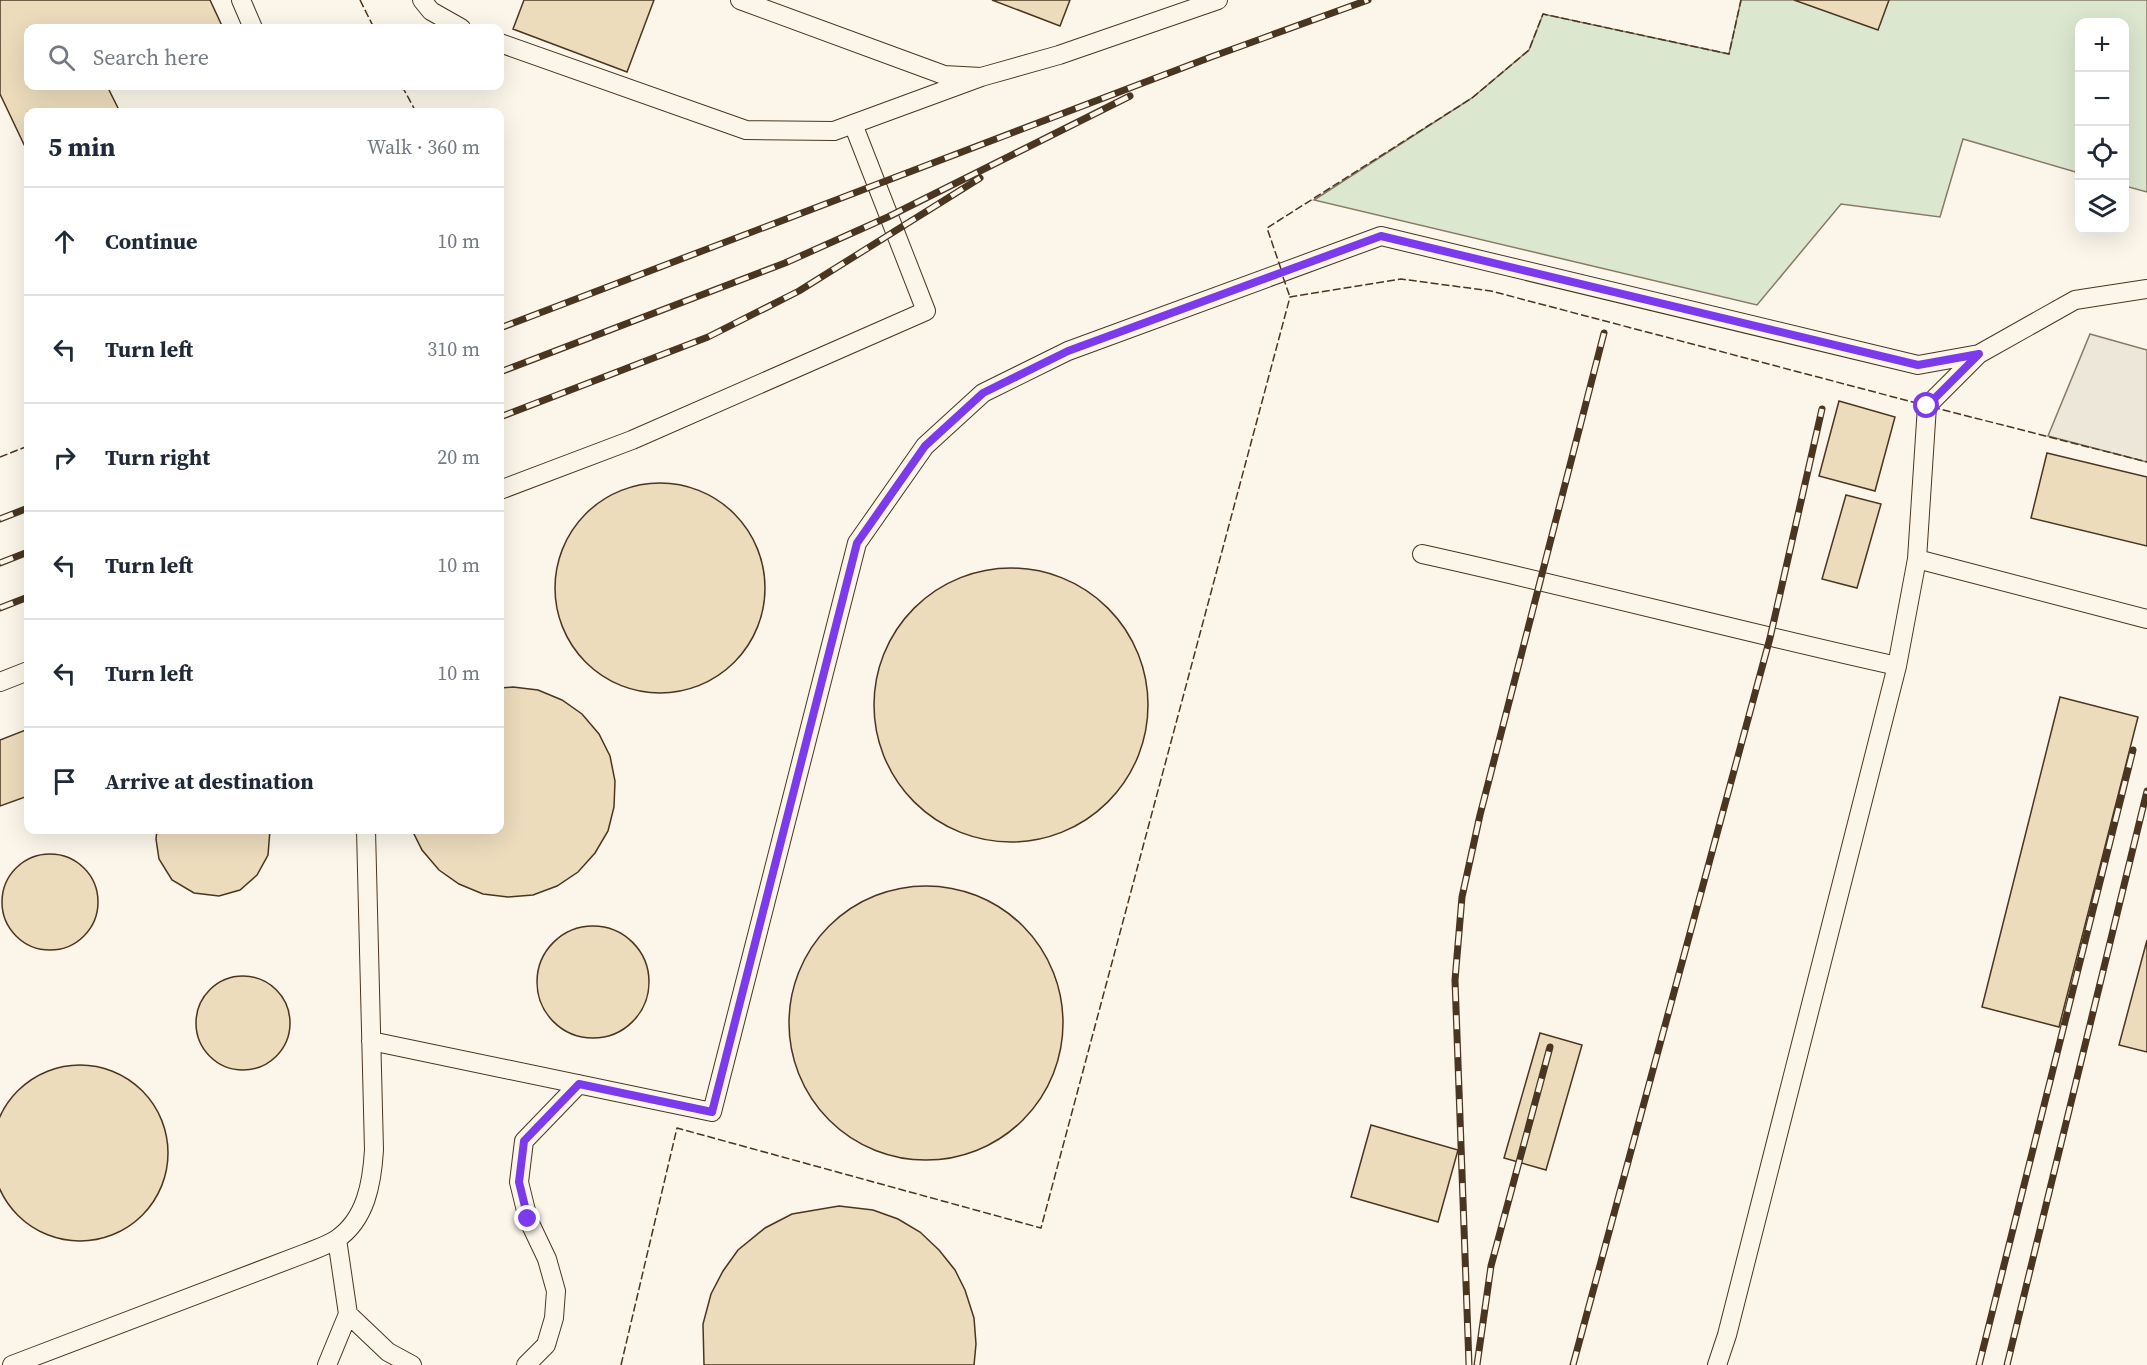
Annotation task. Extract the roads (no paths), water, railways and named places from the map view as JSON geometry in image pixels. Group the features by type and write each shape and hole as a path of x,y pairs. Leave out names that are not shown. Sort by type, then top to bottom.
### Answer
{"lane":[{"path":"241,0 251,24"},
{"path":"422,0 431,11 454,24"},
{"path":"740,0 944,75 981,77"},
{"path":"504,44 746,129 834,131 981,77 1059,55 1218,0"},
{"path":"504,488 632,440 926,311 853,124"},
{"path":"371,1041 712,1112 857,543 925,446 983,393 1068,351 1381,236 1918,365 1979,354"},
{"path":"1717,1365 1727,1335 1897,666 1917,560 1927,406 1979,354 2075,300 2147,289"},
{"path":"1422,554 1541,580 1770,638 1897,666"},
{"path":"1917,560 2147,619"},
{"path":"0,682 24,673"},
{"path":"12,1365 337,1239 359,1214 372,1187 366,834"},
{"path":"526,1365 546,1345 554,1318 556,1292 548,1259 528,1219 519,1182 524,1141 579,1084"},
{"path":"327,1365 348,1314 337,1239"},
{"path":"348,1314 388,1352 412,1365"}],"railway":[{"path":"504,326 1211,57 1368,0"},
{"path":"504,370 785,263 888,217 1130,96"},
{"path":"504,415 708,337 799,291 980,178"},
{"path":"1469,1365 1455,980 1462,897 1480,815 1604,333"},
{"path":"1573,1365 1770,638 1822,409"},
{"path":"0,519 24,510"},
{"path":"0,563 24,554"},
{"path":"0,608 24,599"},
{"path":"1979,1365 2133,750"},
{"path":"2007,1365 2147,791"},
{"path":"1477,1365 1491,1266 1550,1047"}]}
